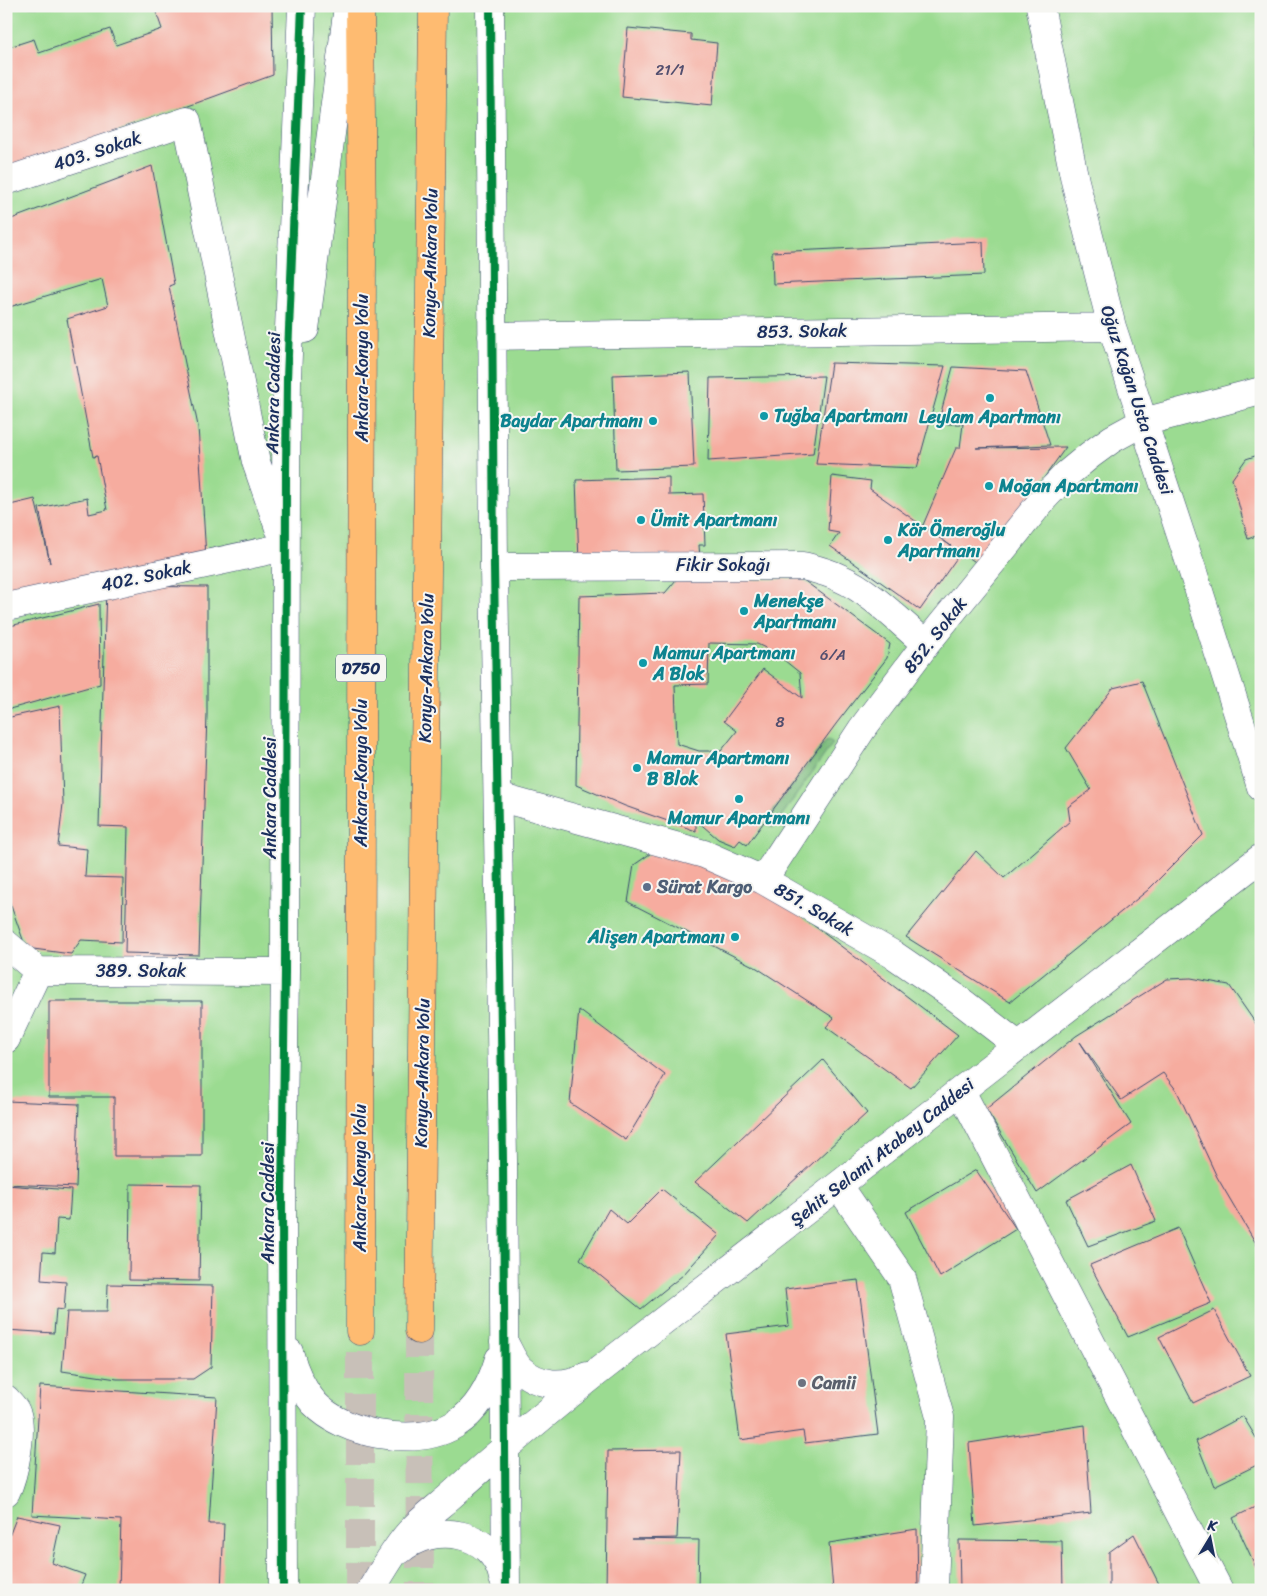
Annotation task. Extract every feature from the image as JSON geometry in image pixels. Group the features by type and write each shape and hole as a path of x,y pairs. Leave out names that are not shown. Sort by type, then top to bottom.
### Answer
{"highway":[{"name":"Ankara-Konya Yolu","path":"360,6 362,236 360,1331"},
{"name":"Konya-Ankara Yolu","path":"419,1330 433,6"}],"street":[{"name":"Ankara Caddesi","path":"282,1590 287,380 302,6"},
{"path":"286,474 348,6"},
{"path":"490,6 494,567 503,1161 506,1590"},
{"name":"Oğuz Kağan Usta Caddesi","path":"1040,6 1075,180 1112,327 1261,787"},
{"name":"403. Sokak","path":"6,181 187,121 256,462 285,547"},
{"name":"853. Sokak","path":"492,336 1112,327"},
{"name":"852. Sokak","path":"763,880 862,730 926,644 1067,474 1090,454 1143,422 1261,391"},
{"name":"402. Sokak","path":"6,606 285,547"},
{"name":"Fikir Sokağı","path":"494,567 803,566 842,578 865,593 926,644"},
{"name":"851. Sokak","path":"498,797 704,854 763,880 894,955 958,999 1019,1046"},
{"name":"Şehit Selami Atabey Caddesi","path":"371,1590 389,1560 409,1533 505,1447 601,1369 1261,858"},
{"path":"6,944 38,971 6,1039"},
{"name":"389. Sokak","path":"38,971 285,972"},
{"path":"961,1091 1219,1590"},
{"path":"838,1186 902,1278 940,1417 934,1590"},
{"path":"282,1332 295,1373 304,1389 315,1403 329,1415 353,1427 369,1432 409,1437 432,1435 449,1428 462,1420 476,1407 494,1377 504,1342"},
{"path":"504,1342 520,1369 529,1376 541,1381 554,1384 568,1383 601,1369"},
{"path":"6,1399 16,1412 18,1432 16,1464 6,1492"},
{"path":"389,1560 406,1546 425,1536 447,1534 470,1538 482,1543 492,1553 500,1568 506,1590"}],"green space":[{"path":"6,6 1261,6 1261,1590 6,1590"},
{"path":"827,739 833,743 773,828 765,822"}],"building":[{"path":"154,6 272,6 273,75 8,172 6,168 6,48 34,39 39,53 110,29 116,45 162,29"},
{"path":"628,28 691,34 691,40 717,43 712,106 622,97"},
{"path":"152,166 174,284 169,286 198,426 206,557 6,600 6,506 35,499 50,563 39,508 87,498 89,514 107,510 97,456 93,457 67,319 108,306 102,279 6,308 6,221"},
{"path":"983,242 984,275 773,284 772,252"},
{"path":"831,363 945,366 917,468 816,464"},
{"path":"953,367 1026,371 1050,445 976,448 1066,447 981,566 961,552 920,610 830,546 839,533 828,531 832,476 871,481 870,489 951,546 923,525 956,448 960,448 963,424 938,424"},
{"name":"Baydar Apartmanı","path":"690,372 694,467 616,470 613,375"},
{"name":"Tuğba Apartmanı","path":"824,376 813,454 708,461 710,378"},
{"path":"1261,454 1261,534 1248,539 1232,479 1246,459"},
{"name":"Ümit Apartmanı","path":"669,477 669,495 703,494 705,545 699,545 700,558 579,562 576,480"},
{"path":"802,579 890,644 887,658 747,845 740,840 735,846 718,839 696,820 696,831 625,806 576,785 579,596 665,593 676,580","holes":["709,643 757,644 774,652 800,673 802,698 763,669 724,721 737,731 721,751 699,751 677,744 675,685 708,684"]},
{"path":"106,586 207,587 207,715 199,955 125,953 128,827 99,826"},
{"path":"99,604 100,684 6,710 6,627"},
{"path":"1142,681 1203,835 1148,890 1010,1002 906,937 976,851 1004,878 1070,821 1068,807 1091,790 1066,748 1113,688"},
{"path":"60,706 63,804 58,846 87,849 85,877 123,878 122,942 81,940 71,954 26,948 6,892 6,718"},
{"path":"657,849 754,886 788,906 958,1035 911,1088 826,1027 834,1018 757,968 628,902 634,865"},
{"path":"1191,978 1229,985 1261,1031 1261,1252 1217,1177 1177,1091 1163,1073 1121,1100 1080,1042 1131,1124 1037,1193 986,1109 1076,1036 1167,979"},
{"path":"49,1001 202,1001 202,1156 114,1156 114,1097 49,1097"},
{"path":"579,1010 665,1075 626,1140 570,1103"},
{"path":"823,1060 867,1113 748,1223 695,1182"},
{"path":"6,1101 79,1104 76,1187 6,1184"},
{"path":"1131,1165 1156,1221 1088,1246 1066,1200"},
{"path":"976,1170 1016,1229 940,1277 906,1212"},
{"path":"130,1184 201,1185 199,1281 129,1280"},
{"path":"6,1185 71,1190 69,1220 57,1219 55,1253 43,1252 41,1280 66,1282 64,1310 56,1309 54,1333 6,1330"},
{"path":"662,1189 719,1235 683,1275 641,1309 580,1259 609,1209 627,1224"},
{"path":"1178,1228 1211,1303 1128,1337 1090,1265"},
{"name":"Camii","path":"858,1280 878,1434 805,1443 803,1431 740,1440 726,1334 789,1326 785,1289"},
{"path":"108,1284 213,1286 211,1367 193,1379 117,1379 62,1371 67,1312 107,1312"},
{"path":"1214,1310 1250,1376 1193,1403 1159,1337"},
{"path":"40,1386 217,1397 209,1524 224,1524 221,1590 119,1590 121,1520 32,1515"},
{"path":"1243,1416 1261,1446 1261,1463 1214,1486 1196,1441"},
{"path":"1085,1425 1091,1513 975,1526 969,1443"},
{"path":"681,1450 677,1538 632,1539 699,1540 698,1590 606,1590 608,1451"},
{"path":"1261,1504 1261,1578 1233,1518"},
{"path":"17,1516 60,1525 52,1563 85,1575 79,1590 6,1590 6,1544"},
{"path":"917,1529 918,1590 833,1590 829,1543"},
{"path":"1134,1534 1162,1590 1109,1590 1109,1552"},
{"path":"959,1540 1062,1541 1063,1590 960,1590"}],"tunnel":[{"path":"419,1330 420,1590"},
{"path":"360,1331 360,1590"}],"cycle path":[{"path":"283,1590 282,1202 285,972 287,379 302,6"},
{"path":"490,6 494,567 503,1161 506,1590"}],"place":[{"name":"Leylam Apartmanı","path":"990,398"},
{"name":"Tuğba Apartmanı","path":"764,416"},
{"name":"Baydar Apartmanı","path":"653,421"},
{"name":"Moğan Apartmanı","path":"989,486"},
{"name":"Ümit Apartmanı","path":"641,520"},
{"name":"Kör Ömeroğlu Apartmanı","path":"888,540"},
{"name":"Menekşe Apartmanı","path":"744,611"},
{"name":"Mamur Apartmanı A Blok","path":"643,663"},
{"name":"Mamur Apartmanı B Blok","path":"637,768"},
{"name":"Mamur Apartmanı","path":"739,799"},
{"name":"Sürat Kargo","path":"647,887"},
{"name":"Alişen Apartmanı","path":"735,937"},
{"name":"Camii","path":"802,1383"}]}
